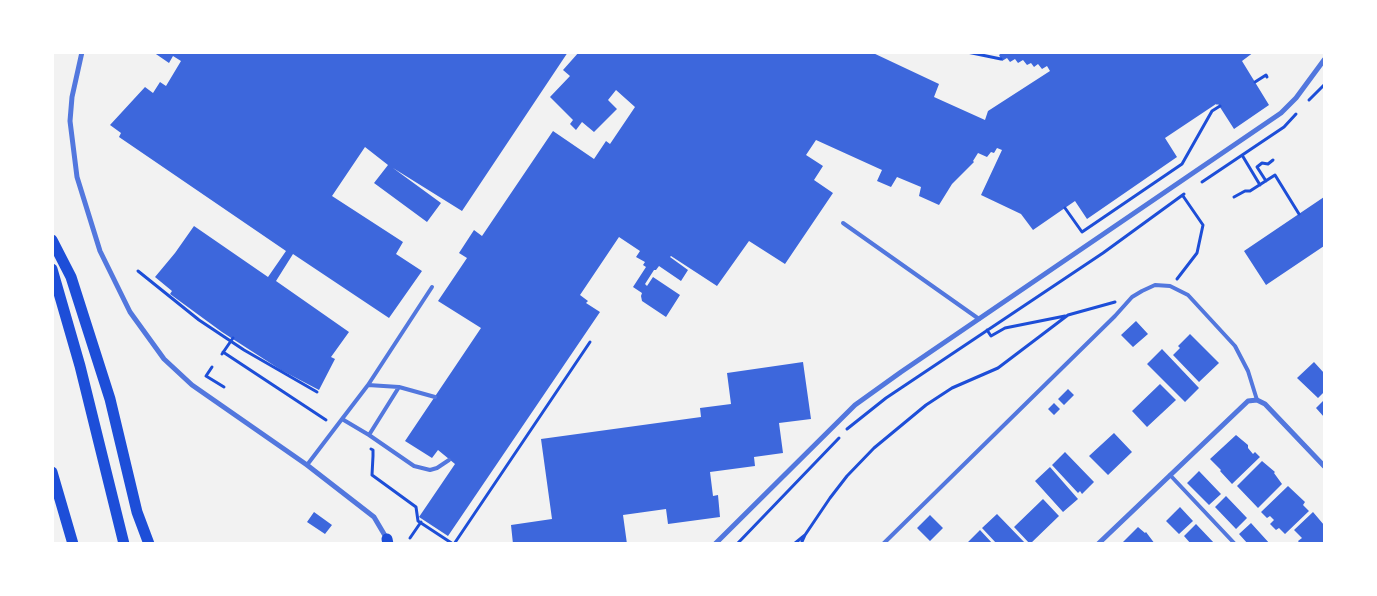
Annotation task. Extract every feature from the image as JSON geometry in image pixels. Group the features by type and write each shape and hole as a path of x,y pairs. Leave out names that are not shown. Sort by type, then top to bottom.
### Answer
{"highway":[{"path":"52,240 71,277 110,399 137,512 149,544"},
{"path":"52,269 80,366 124,544"},
{"path":"52,472 73,544"}],"street":[{"path":"82,52 72,97 70,120 77,177 100,252 130,312 164,359 192,385 307,465 374,517 388,542"},
{"path":"715,544 855,405 1281,112 1296,98 1324,60"},
{"path":"1098,544 1248,401 1257,400 1265,404 1324,466"}],"lane":[{"path":"843,223 979,319"},
{"path":"883,544 1101,330 1132,297 1155,285 1170,286 1188,295 1235,346 1248,371 1257,400"},
{"path":"307,465 368,385 432,287"},
{"path":"368,385 399,387 434,396"},
{"path":"369,435 399,387"},
{"path":"342,419 414,466 430,470 449,460"},
{"path":"1170,475 1235,544"}],"path":[{"path":"968,53 1001,59"},
{"path":"1255,82 1267,76"},
{"path":"1065,208 1082,232 1183,165 1212,111 1220,106"},
{"path":"1202,182 1284,127"},
{"path":"1242,155 1260,185"},
{"path":"1266,181 1257,167 1262,163 1268,164 1273,160"},
{"path":"1234,197 1245,190 1250,191 1275,175 1299,214"},
{"path":"846,431 886,398 1102,253 1183,195 1203,225 1197,253 1176,279"},
{"path":"138,271 199,320 318,392"},
{"path":"987,330 991,336 1005,328 1068,315 1132,297"},
{"path":"801,544 830,498 847,476 874,448 926,405 952,388 998,368 1068,315"},
{"path":"232,340 223,353 326,420"},
{"path":"366,446 373,450 372,476 416,507 418,521 454,544 590,342"},
{"path":"212,367 206,376 224,387"},
{"path":"738,544 839,438"},
{"path":"410,538 421,522"},
{"path":"794,544 805,536"}],"building":[{"path":"153,52 568,52 462,211 393,168 441,203 427,222 374,183 388,165 365,147 332,196 403,242 396,254 422,271 389,318 293,254 276,281 349,332 331,357 335,359 319,390 281,370 222,332 170,294 172,291 155,277 194,226 268,277 286,251 119,137 121,133 110,125 145,87 153,93 160,82 166,86 181,61 173,56 169,63"},
{"path":"579,52 871,52 939,84 934,97 985,120 988,111 1050,71 1047,66 1042,69 1038,64 1034,67 1031,63 1027,65 1023,60 1018,63 1015,59 1010,62 1007,58 1002,61 999,55 1003,52 1254,52 1242,61 1269,105 1234,129 1218,104 1216,104 1165,138 1177,157 1087,219 1075,201 1033,230 1021,214 981,195 1002,150 997,148 994,153 991,152 987,157 978,153 974,162 952,184 939,205 919,196 921,187 897,177 891,187 877,181 882,170 816,140 806,155 823,166 814,180 833,193 785,264 749,241 717,286 671,256 688,270 681,281 659,266 645,284 647,286 653,277 680,295 666,317 642,301 642,293 633,287 646,267 643,265 645,262 636,257 640,251 619,237 580,295 588,301 586,303 600,312 448,536 419,517 455,464 438,450 432,458 405,441 481,328 438,301 467,258 459,253 474,230 482,236 553,131 594,159 606,141 610,144 635,107 616,90 608,100 617,109 594,132 582,122 576,130 570,124 573,120 550,97 570,76 563,70"},
{"path":"1324,197 1324,246 1266,285 1244,251"},
{"path":"1136,321 1148,334 1133,347 1121,335"},
{"path":"1190,334 1219,363 1199,382 1173,355 1180,348 1178,346"},
{"path":"1162,349 1199,388 1185,402 1147,364"},
{"path":"803,362 811,419 779,423 783,453 754,457 755,466 710,472 713,496 718,495 720,517 668,524 666,509 623,515 627,544 513,544 511,525 552,519 541,439 701,417 700,408 731,404 727,373"},
{"path":"1314,362 1324,373 1324,392 1318,398 1297,378"},
{"path":"1160,384 1176,400 1147,427 1132,411"},
{"path":"1068,389 1074,395 1064,405 1058,399"},
{"path":"1324,400 1324,417 1316,408"},
{"path":"1054,403 1060,409 1054,415 1048,409"},
{"path":"1114,433 1132,452 1108,475 1089,456"},
{"path":"1236,435 1248,445 1253,454 1255,452 1260,457 1232,484 1210,459"},
{"path":"1065,452 1094,482 1082,494 1080,491 1078,493 1052,465"},
{"path":"1262,461 1275,472 1282,484 1258,508 1237,486"},
{"path":"1050,467 1078,499 1063,512 1035,481"},
{"path":"1199,471 1221,494 1209,505 1187,483"},
{"path":"1288,486 1305,502 1303,505 1309,511 1285,534 1279,528 1276,530 1270,524 1274,520 1270,516 1267,518 1261,512"},
{"path":"1226,496 1247,518 1236,529 1215,507"},
{"path":"1043,499 1059,516 1030,544 1014,527"},
{"path":"1180,507 1193,521 1179,534 1166,521"},
{"path":"314,512 332,525 325,534 307,522"},
{"path":"1313,512 1324,525 1324,544 1300,544 1298,541 1302,538 1294,530"},
{"path":"997,514 1026,544 997,544 982,528"},
{"path":"930,515 943,528 930,541 917,528"},
{"path":"1251,523 1270,544 1248,544 1239,534"},
{"path":"1196,524 1215,544 1191,544 1184,536"},
{"path":"1138,527 1146,532 1155,544 1121,544"},
{"path":"980,530 993,544 966,544"}]}
